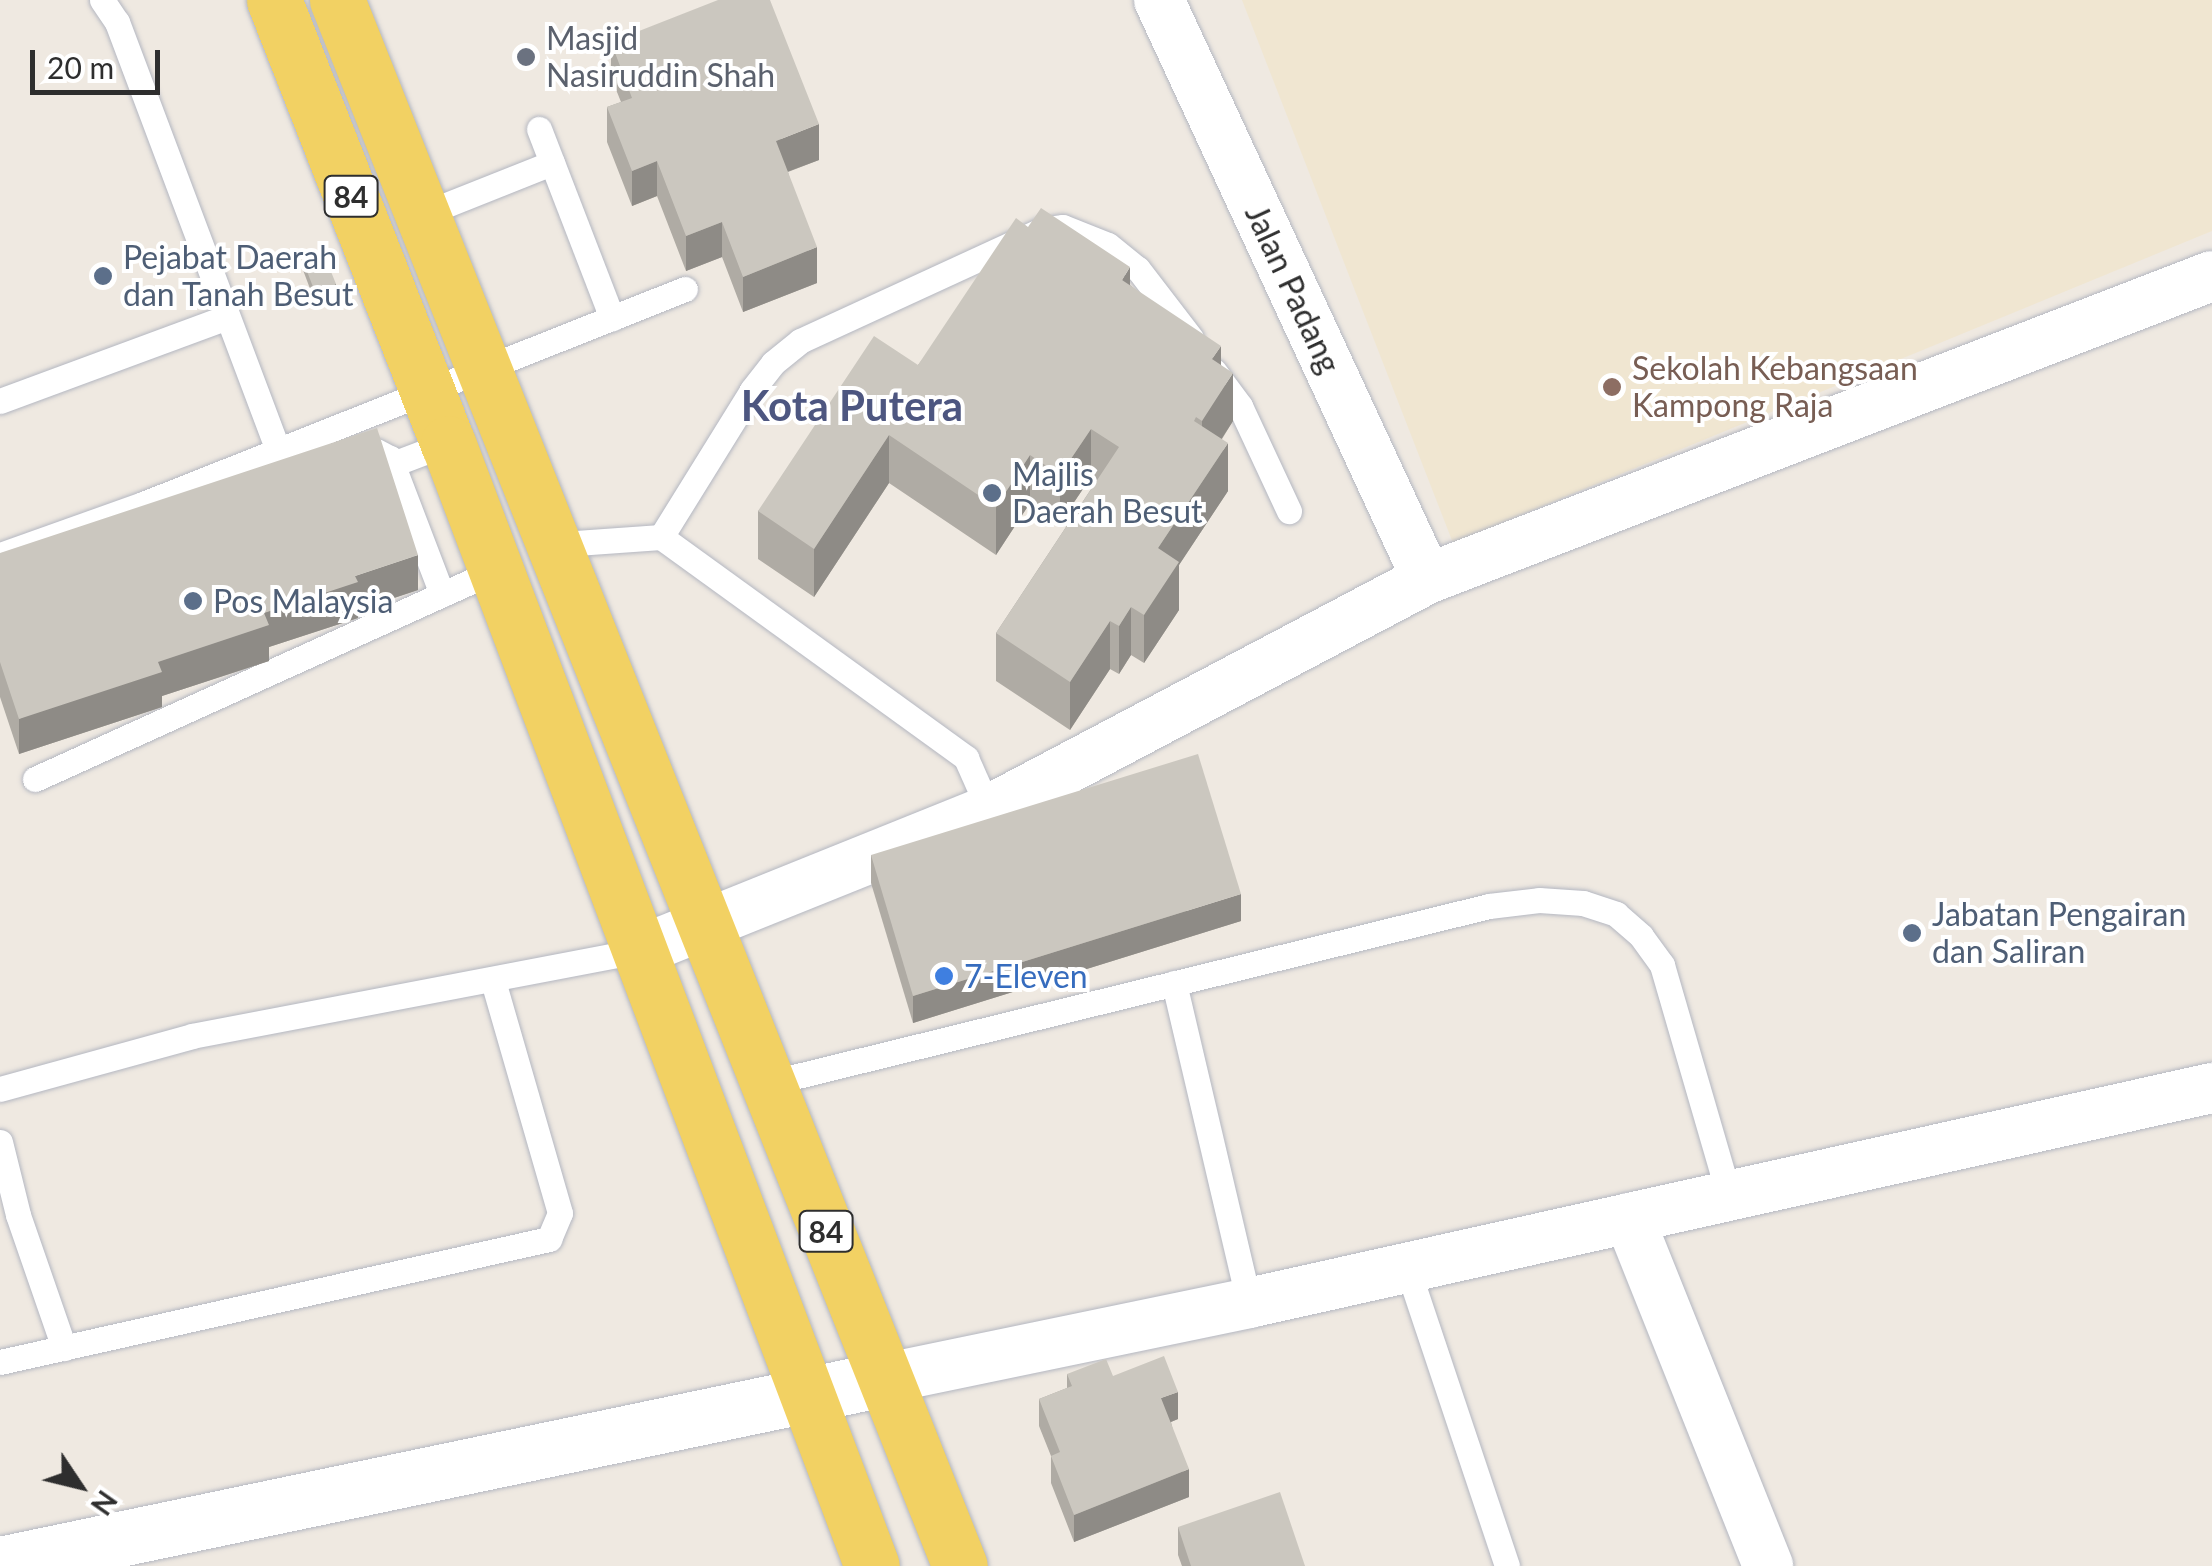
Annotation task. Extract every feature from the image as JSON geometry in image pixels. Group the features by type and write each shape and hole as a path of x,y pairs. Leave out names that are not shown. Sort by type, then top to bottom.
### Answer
{"main road":[{"name":"84","path":"274,0 448,443 872,1566"},
{"name":"84","path":"337,0 960,1566"}],"street":[{"name":"Jalan Padang","path":"1159,0 1427,579"},
{"path":"640,951 989,810 1427,579 2212,276"},
{"path":"22,1562 1249,1303 2212,1088"},
{"path":"1629,1218 1768,1566"}],"lane":[{"path":"102,0 117,22 278,451"},
{"path":"538,129 612,318"},
{"path":"421,215 552,163"},
{"path":"661,537 752,390 773,363 800,341 1041,230 1063,226 1108,245 1156,290 1240,406 1290,511"},
{"path":"0,555 278,451 685,289"},
{"path":"0,402 227,318"},
{"path":"393,464 448,443"},
{"path":"321,471 376,452 393,464 442,594"},
{"path":"555,551 576,543 661,537 966,758 989,810"},
{"path":"35,779 496,570"},
{"path":"769,1083 1488,906 1539,900 1584,903 1616,914 1641,936 1662,965 1728,1196"},
{"path":"0,1089 192,1036 640,951"},
{"path":"0,1362 550,1239 560,1212 493,981"},
{"path":"1174,983 1249,1303"},
{"path":"0,1142 9,1218 64,1348"},
{"path":"1407,1267 1507,1566"}],"shaded area":[{"name":"Sekolah Kebangsaan Kampong Raja","path":"1242,0 2212,0 2212,231 1453,543"}],"building":[{"path":"718,0 770,0 819,124 776,141 817,247 743,277 722,222 686,236 657,161 632,171 607,107 632,98 611,42"},
{"name":"Majlis Daerah Besut","path":"1041,208 1130,267 1122,280 1221,346 1212,359 1233,373 1202,421 1196,417 1194,421 1228,443 1158,548 1179,562 1144,615 1131,607 1119,626 1110,621 1070,682 996,633 1119,447 1091,429 1060,475 1030,455 996,507 889,435 814,549 758,511 874,336 918,365 1016,218 1028,227"},
{"path":"323,252 336,284 315,292 303,261"},
{"name":"Pos Malaysia","path":"377,428 418,555 355,576 358,582 264,613 269,625 158,662 162,672 19,719 0,662 0,553"},
{"path":"1198,754 1241,894 913,996 871,855"},
{"path":"1164,1356 1178,1392 1161,1398 1189,1469 1074,1515 1051,1456 1060,1452 1039,1399 1072,1386 1067,1374 1106,1359 1113,1376"},
{"path":"1280,1492 1305,1566 1191,1566 1178,1527"}],"place":[{"name":"Masjid Nasiruddin Shah","path":"526,57"},
{"name":"Pejabat Daerah dan Tanah Besut","path":"103,276"},
{"name":"Sekolah Kebangsaan Kampong Raja","path":"1612,387"},
{"name":"Majlis Daerah Besut","path":"992,493"},
{"name":"Pos Malaysia","path":"193,601"},
{"name":"Jabatan Pengairan dan Saliran","path":"1912,933"},
{"name":"7-Eleven","path":"944,976"}],"district":[{"name":"Kota Putera","path":"852,405"}]}
